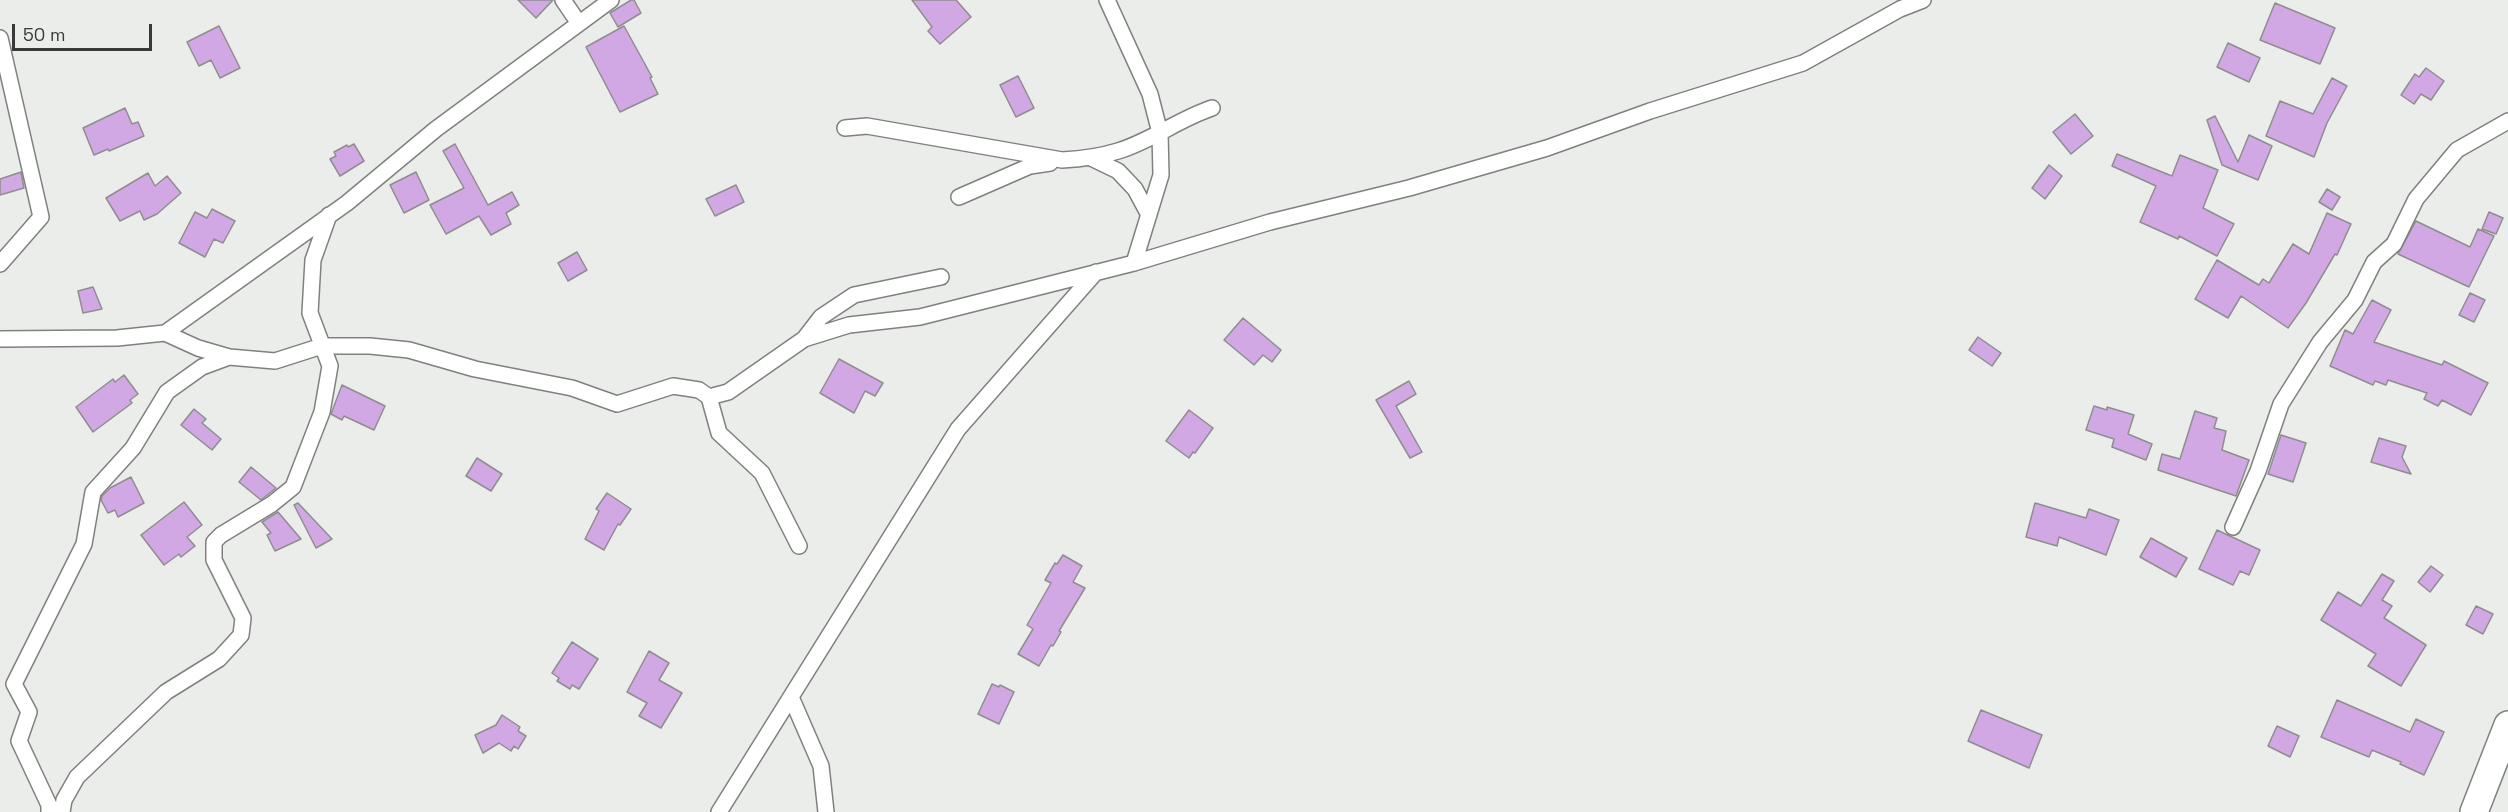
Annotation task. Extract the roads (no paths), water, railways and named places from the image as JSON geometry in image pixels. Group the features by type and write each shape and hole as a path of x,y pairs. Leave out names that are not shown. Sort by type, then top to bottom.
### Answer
{"highway":[{"path":"2474,812 2508,725"}],"street":[{"path":"563,0 578,22"},
{"path":"0,339 117,338 165,333 329,215 436,129 578,22 611,0"},
{"path":"1107,0 1150,94 1160,133 1161,175 1134,263"},
{"path":"804,339 849,326 920,316 1134,263 1270,222 1409,188 1532,153 1650,111 1803,63 1900,9 1923,0"},
{"path":"0,38 41,217 0,264"},
{"path":"959,197 1030,166 1091,158 1119,151 1160,133 1189,115 1212,108"},
{"path":"2233,527 2258,471 2281,404 2320,342 2355,300 2374,262 2394,244 2416,199 2457,150 2508,121"},
{"path":"845,128 867,126 1062,160"},
{"path":"1091,158 1118,171 1135,189 1149,215"},
{"path":"62,812 64,800 77,777 166,692 219,659 241,634 243,618 214,560 214,542 221,535 272,504 293,487 310,448 324,402 330,366 310,313 313,260 329,215"},
{"path":"719,812 958,429 1096,272"},
{"path":"165,333 198,348 229,357 275,361 322,346 370,346 409,350 476,369 572,388 616,404 674,386 699,390 710,396 728,392 804,339 821,317 854,295 941,277"},
{"path":"49,812 49,805 19,741 29,712 14,684 84,544 93,492 133,447 167,392 202,367 229,357"},
{"path":"710,396 719,433 762,474 799,546"},
{"path":"792,697 821,766 826,812"}]}
